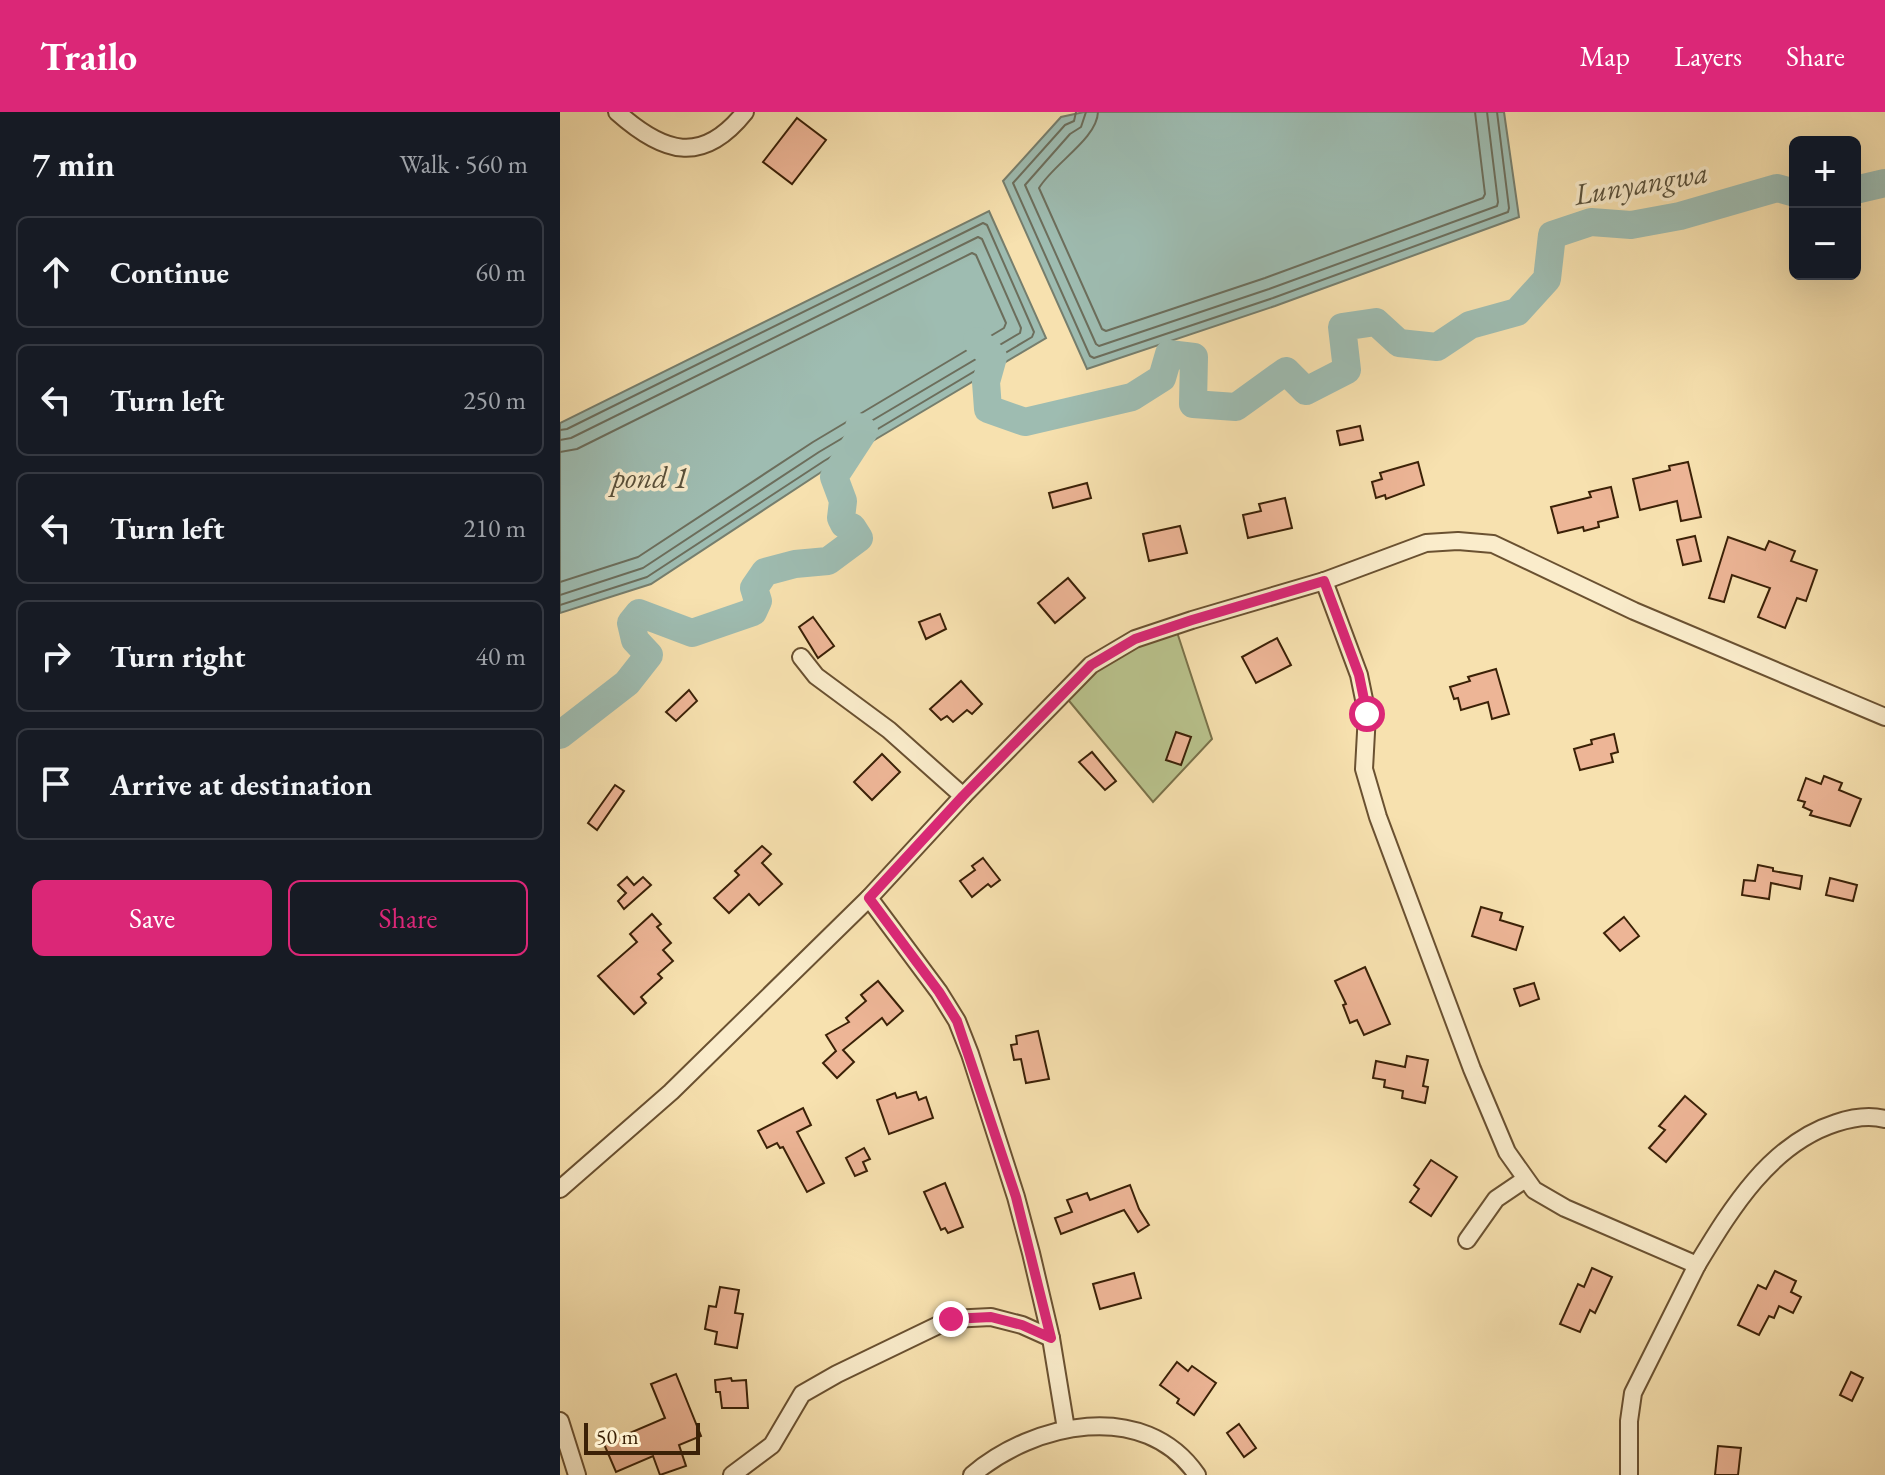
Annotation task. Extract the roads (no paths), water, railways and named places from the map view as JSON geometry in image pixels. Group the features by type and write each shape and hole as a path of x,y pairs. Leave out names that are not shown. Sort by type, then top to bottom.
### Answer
{"street":[{"path":"617,112 649,136 681,149 698,147 715,140 745,112"},
{"path":"560,1189 671,1092 869,898 1091,665 1135,639 1324,581 1426,543 1458,541 1493,544 1634,611 1885,717"},
{"path":"1324,581 1359,675 1367,714 1364,769 1378,817 1488,1111 1507,1152 1534,1190 1565,1208 1697,1265"},
{"path":"801,657 816,676 889,730 963,796"},
{"path":"869,898 957,1021 1016,1197 1051,1338 1066,1429"},
{"path":"1629,1475 1629,1421 1633,1393 1697,1265 1726,1217 1788,1146 1814,1130 1848,1119 1885,1119"},
{"path":"1467,1240 1496,1199 1524,1180"},
{"path":"732,1475 772,1445 802,1394 941,1323 951,1319 991,1317 1022,1325 1051,1338"},
{"path":"560,1421 577,1475"},
{"path":"972,1475 988,1461 1026,1442 1066,1429 1103,1426 1138,1430 1169,1446 1197,1475"}],"water":[{"path":"1084,112 1504,112 1519,217 1275,306 1087,369 1003,181 1061,117"},
{"name":"pond 1","path":"989,211 1046,338 829,467 651,584 560,613 560,423"}],"waterway":[{"name":"Lunyangwa","path":"1861,189 1885,183"},
{"name":"Lunyangwa","path":"977,341 993,357 986,382 988,409 1025,422 1132,397 1162,378 1169,354 1194,357 1193,404 1236,407 1286,371 1306,391 1347,370 1342,327 1376,322 1399,343 1437,347 1470,325 1517,312 1547,279 1552,235 1591,222 1631,225 1680,216 1777,188 1789,191"},
{"name":"Lunyangwa","path":"560,735 627,683 649,655 635,640 631,623 639,613 692,633 753,612 758,601 754,588 765,572 795,564 828,561 859,538 841,518 843,501 834,477 864,431 859,427"}]}
